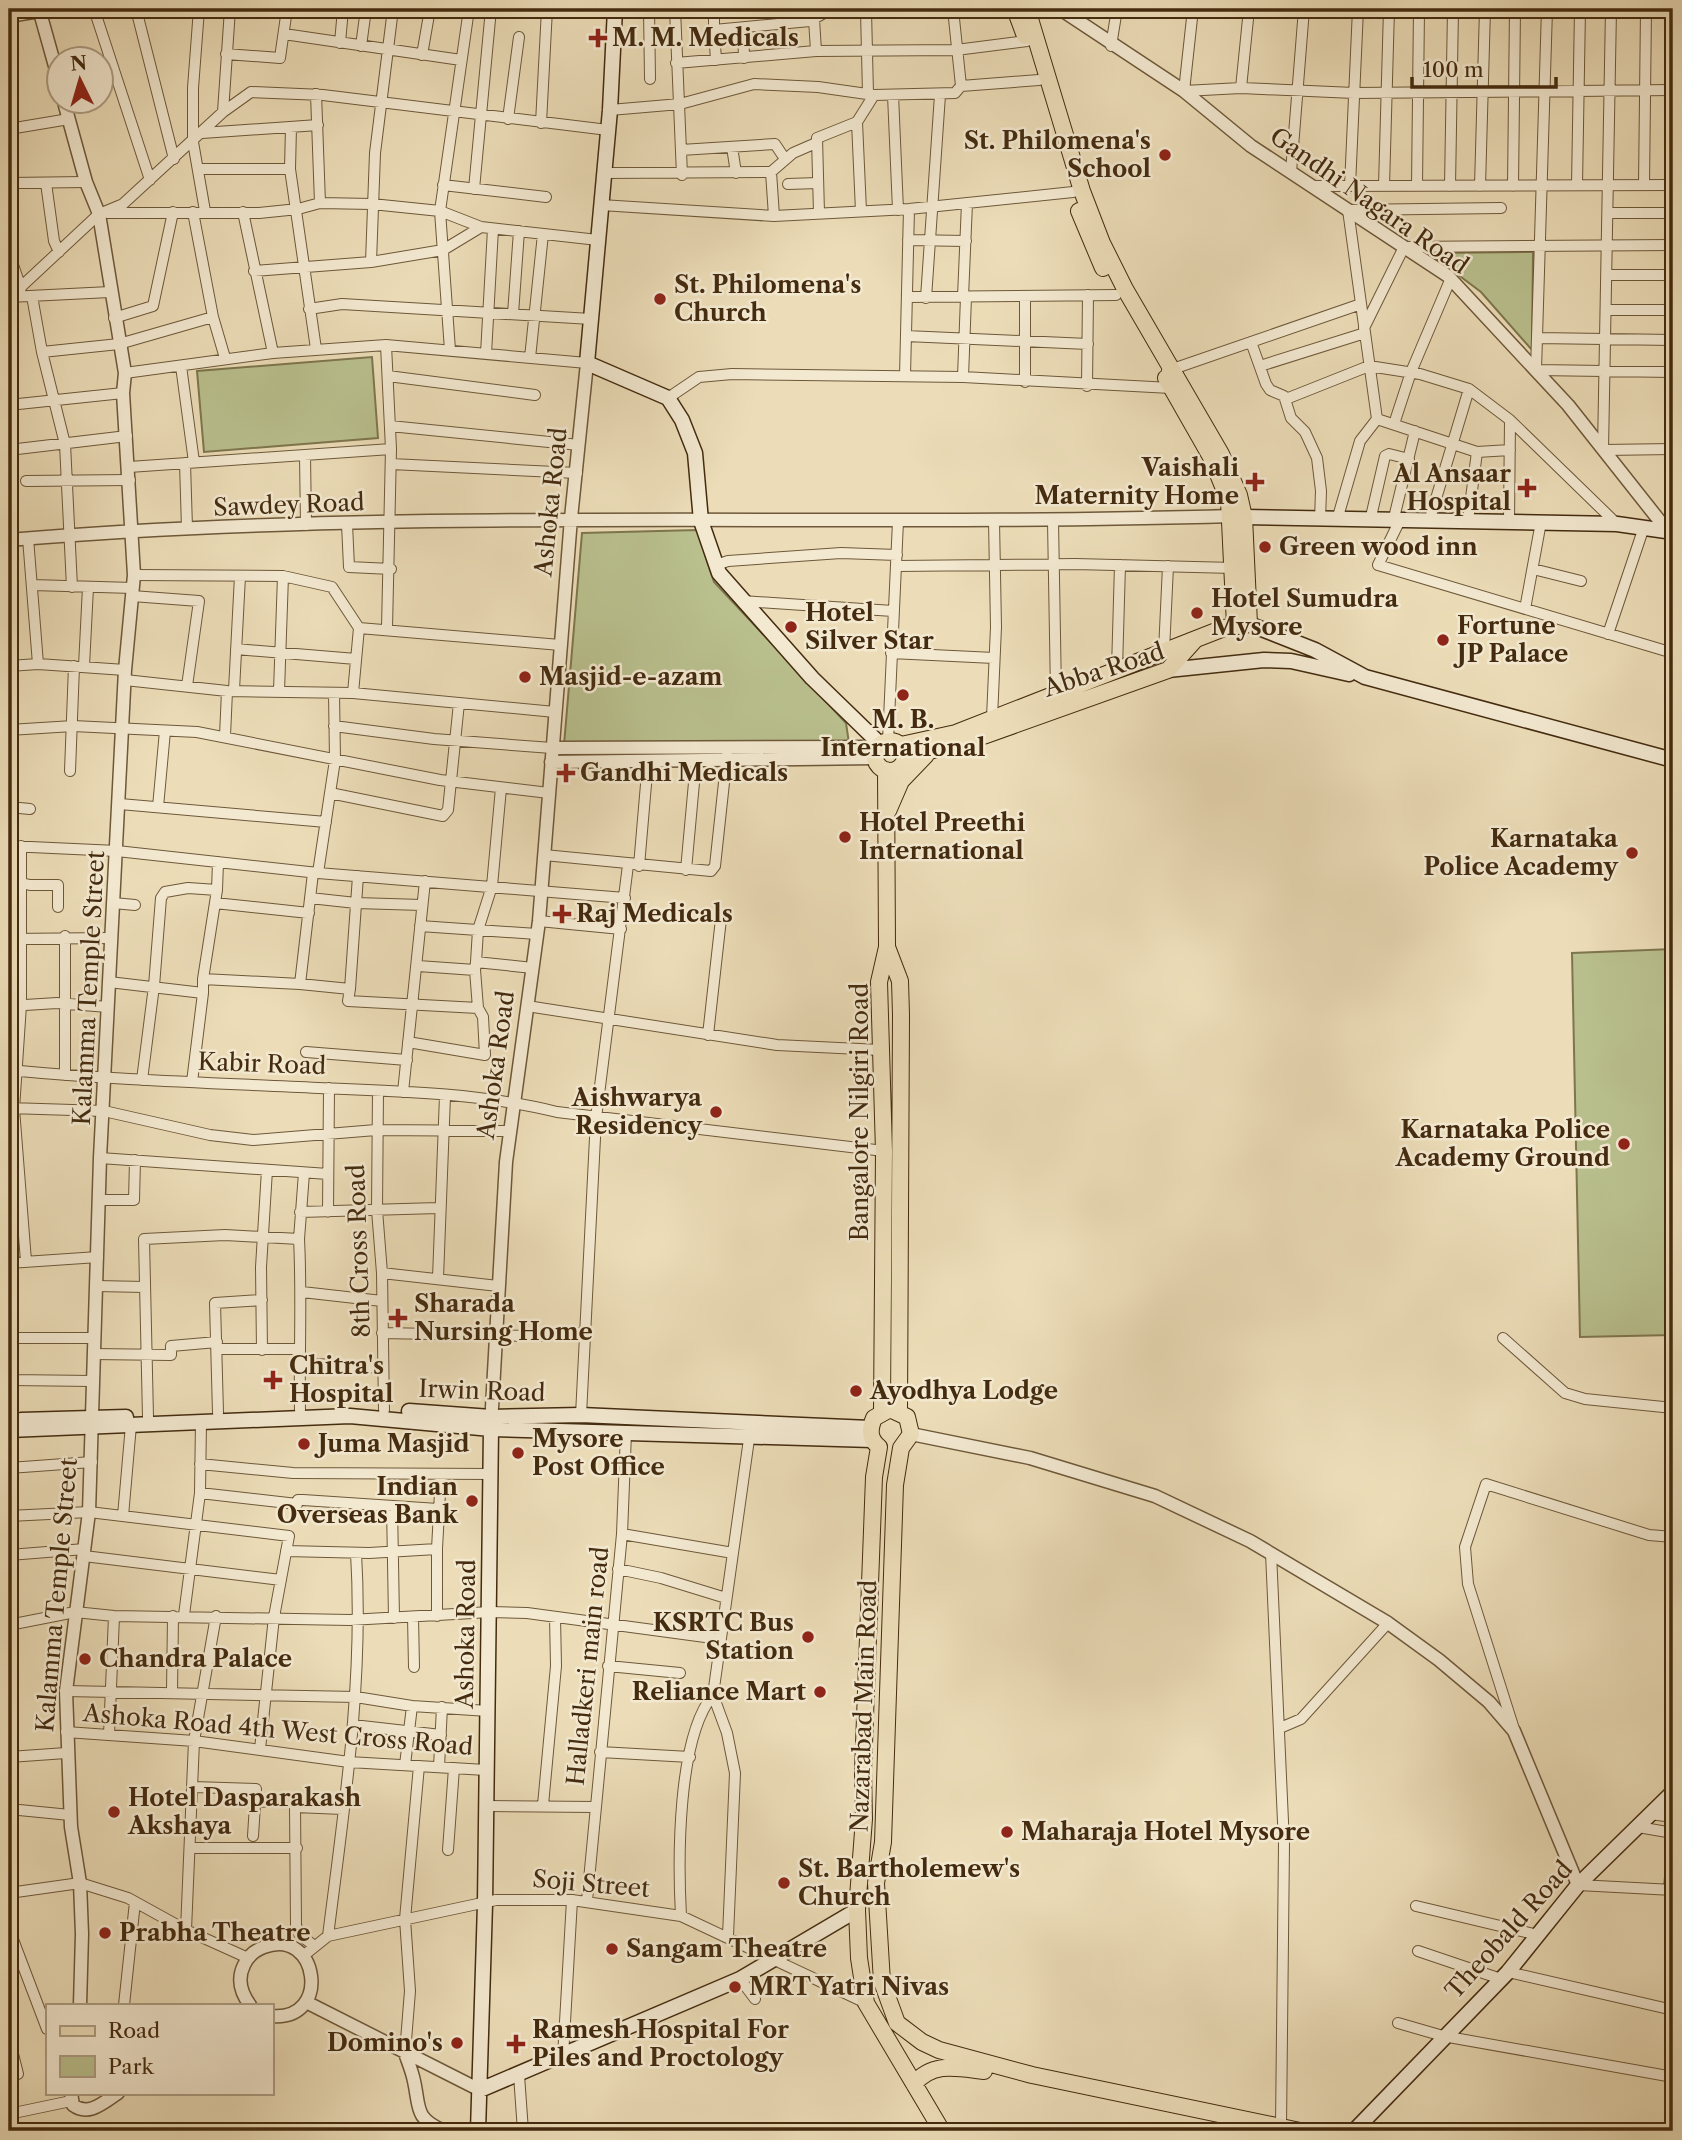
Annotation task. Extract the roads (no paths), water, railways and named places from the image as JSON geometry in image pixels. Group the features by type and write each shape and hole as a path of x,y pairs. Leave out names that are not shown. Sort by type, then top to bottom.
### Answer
{"main road":[{"name":"Ashoka Road","path":"587,363 610,110 614,9"},
{"path":"1015,9 1090,244 1116,295 1221,454 1240,495 1234,568 1242,624"},
{"path":"1027,9 1082,191 1102,243 1168,371 1171,388 1210,457 1238,517 1242,624"},
{"path":"587,363 668,398 682,420 695,453 701,521 719,573 812,678 887,752 942,737 1195,639 1242,624"},
{"path":"1238,517 1617,524 1644,527 1672,535"},
{"name":"Abba Road","path":"1242,624 1315,650 1364,677"},
{"path":"1168,670 1195,639"},
{"name":"Abba Road","path":"887,752 944,747 1168,670 1264,660 1291,661 1364,677 1673,761"},
{"path":"885,819 897,789 913,766 944,747"},
{"name":"Bangalore Nilgiri Road","path":"882,1411 884,1151 879,982 887,947 887,752"},
{"path":"887,947 900,981 899,1411 911,1425 911,1434"},
{"name":"Irwin Road","path":"90,1422 218,1413 384,1410 491,1423 581,1415 751,1423 874,1439"},
{"path":"899,1411 882,1411 874,1418 863,1771 864,1819 857,1910 859,1958 866,2003 942,2131"},
{"name":"Irwin Road","path":"9,1420 131,1425 350,1416 626,1433 874,1439"},
{"path":"9,1430 90,1422"},
{"name":"Ashoka Road","path":"478,2131 485,1904 491,1423"},
{"name":"Nazarabad Main Road","path":"911,1434 901,1448 895,1485 883,1842 876,1883 882,1982 897,2022 922,2042 939,2050 1032,2076 1281,2129"},
{"name":"Theobald Road","path":"1354,2131 1443,2036 1504,1976 1578,1885 1673,1792"},
{"path":"480,2090 563,2057 740,1979 857,1910"},
{"path":"915,2084 930,2070 954,2067 1032,2076"},
{"path":"1281,2129 1300,2131"}],"street":[{"path":"9,16 43,9 51,46"},
{"path":"94,9 150,180"},
{"path":"136,9 174,159"},
{"path":"199,9 193,88 193,142 205,211"},
{"path":"223,112 230,9"},
{"path":"226,54 280,58 287,9"},
{"path":"340,43 342,9"},
{"path":"361,46 366,9"},
{"path":"371,262 372,204 380,103 393,9"},
{"path":"422,55 429,9"},
{"path":"450,350 440,211 469,9"},
{"path":"474,189 491,9"},
{"path":"541,123 547,9"},
{"path":"649,9 650,79"},
{"path":"674,9 682,175"},
{"path":"714,9 716,60"},
{"path":"714,30 814,19 826,12 954,9 961,86"},
{"name":"Gandhi Nagara Road","path":"1060,9 1111,46 1184,91 1251,146 1451,278 1536,370 1672,535"},
{"path":"1111,46 1117,9"},
{"path":"1193,9 1184,91 1241,88 1354,93 1673,90"},
{"path":"1241,88 1249,9"},
{"path":"1291,172 1304,9"},
{"path":"1350,186 1359,9"},
{"path":"1384,186 1388,9"},
{"path":"1417,186 1419,9"},
{"path":"1450,186 1453,9"},
{"path":"1480,186 1485,90 1485,9"},
{"path":"1513,186 1514,9"},
{"path":"1547,9 1536,370 1673,372"},
{"path":"1577,185 1580,9"},
{"path":"1611,9 1603,450 1673,449"},
{"path":"1644,185 1646,9"},
{"path":"860,211 857,122 871,94 866,11"},
{"path":"814,19 816,51"},
{"path":"743,28 744,58"},
{"path":"284,34 461,60"},
{"path":"508,119 519,37"},
{"path":"676,63 816,51 956,50 1027,41"},
{"path":"610,110 680,104 754,84 818,87 871,94 940,95 955,93 961,86 1038,80"},
{"path":"9,297 22,288 99,214 123,204 223,112 251,92 316,94 608,130"},
{"path":"316,94 320,203"},
{"path":"893,95 908,240 905,376"},
{"path":"926,298 940,95"},
{"name":"Kalamma Temple Street","path":"68,116 86,182 99,214 125,373 123,393 130,473 134,575 125,675 100,1158 89,1512 66,1691 70,1815 80,1883 80,2004"},
{"path":"9,129 69,120"},
{"path":"819,214 816,143 821,134 857,122"},
{"path":"202,133 318,125"},
{"path":"291,127 290,169 298,209 303,267 316,349"},
{"path":"604,173 682,175 771,172 785,159 816,143"},
{"path":"681,150 775,144 785,159"},
{"path":"732,147 736,173"},
{"path":"198,169 290,169"},
{"path":"771,172 774,216"},
{"path":"9,183 86,182"},
{"path":"46,183 54,241 59,253"},
{"path":"788,184 818,183"},
{"path":"443,185 546,197"},
{"path":"1312,186 1673,185"},
{"path":"601,205 774,216 903,209 1073,192"},
{"path":"99,214 243,212 298,209 320,203 372,204 440,211 487,228 598,240"},
{"path":"963,377 967,203"},
{"path":"1337,520 1360,441 1377,419 1348,209 1502,208"},
{"path":"114,318 153,306 173,212"},
{"path":"193,212 213,317 225,358"},
{"path":"243,212 273,353"},
{"path":"1609,213 1673,213"},
{"path":"254,271 371,262 443,250 487,228"},
{"path":"486,354 487,228"},
{"path":"513,314 519,231"},
{"path":"530,358 543,234"},
{"path":"9,235 13,265 22,288"},
{"path":"908,240 966,241"},
{"path":"1260,366 1365,331 1404,247 1673,245"},
{"path":"1607,275 1673,275"},
{"path":"1394,424 1411,372 1451,278"},
{"path":"9,297 110,292"},
{"path":"1087,386 1088,295"},
{"path":"907,298 1116,295"},
{"path":"32,296 41,352 65,444 69,479 68,534 72,587"},
{"path":"1025,296 1025,382"},
{"path":"309,309 342,304 591,319"},
{"path":"1168,371 1361,304"},
{"path":"1606,310 1673,310"},
{"path":"41,352 119,344 213,317"},
{"path":"906,336 1088,344"},
{"path":"1537,338 1673,340"},
{"path":"1251,342 1270,390 1286,398 1369,366 1411,372 1468,389 1510,420 1617,524"},
{"path":"386,345 391,449 391,569 387,628"},
{"path":"125,373 225,358 386,345 587,363"},
{"name":"Ashoka Road","path":"491,1423 509,1131 539,921 560,645 587,363"},
{"path":"181,366 189,463 187,528"},
{"path":"388,376 535,395"},
{"path":"668,398 699,377 710,376 963,377 1087,386 1171,388"},
{"path":"1429,522 1468,389"},
{"path":"9,405 123,393"},
{"path":"1286,398 1291,418 1305,432 1317,457 1321,491 1320,520"},
{"path":"1377,419 1477,452 1510,450"},
{"path":"1509,521 1510,420"},
{"path":"390,426 579,445"},
{"path":"1415,431 1396,522 1378,565 1673,651"},
{"path":"9,450 127,436"},
{"path":"26,481 130,473 189,463 391,449"},
{"path":"1468,521 1477,452"},
{"path":"1370,521 1385,456 1390,454 1409,459"},
{"path":"305,455 306,525"},
{"path":"391,464 576,473"},
{"name":"Sawdey Road","path":"9,540 133,530 571,518 701,521 1053,521 1238,517"},
{"path":"334,726 456,741 552,748 727,754 887,752 898,521"},
{"path":"992,718 994,521"},
{"path":"1053,521 1056,693"},
{"path":"1525,609 1541,522"},
{"path":"347,524 349,567 391,569"},
{"path":"1608,634 1644,527"},
{"path":"28,538 38,664"},
{"path":"716,565 728,561 841,553 897,561 995,565 1234,568"},
{"path":"1117,669 1120,565"},
{"path":"1164,651 1168,566"},
{"path":"1533,569 1581,581"},
{"path":"134,575 283,576 332,587 359,628 353,693"},
{"path":"225,736 236,649 240,576"},
{"path":"279,691 283,576"},
{"path":"32,586 88,587 199,601 187,686"},
{"path":"70,771 88,587"},
{"path":"742,601 893,611"},
{"path":"359,628 387,628 560,645"},
{"path":"236,649 356,659"},
{"path":"891,653 994,658"},
{"path":"9,666 79,666 187,686 230,690 353,693 555,712"},
{"path":"300,984 310,898 326,822 335,760 334,693"},
{"path":"330,793 440,817 448,810 459,703"},
{"path":"9,730 73,726 225,736 452,782 549,793"},
{"path":"158,807 165,731"},
{"path":"551,762 696,761 727,754"},
{"path":"544,855 708,872 715,866 727,754"},
{"path":"581,1415 596,1118 625,898 633,866 648,761"},
{"path":"686,870 696,761"},
{"path":"408,1042 485,1055 483,1017 478,1008 478,930 492,886 501,788"},
{"path":"120,804 326,822"},
{"path":"9,807 30,809"},
{"path":"9,846 117,851 316,873 541,889 625,898"},
{"path":"21,846 21,1005 11,1108 14,1200 26,1261"},
{"path":"192,1082 203,979 217,890 218,862"},
{"path":"358,876 348,1001 478,1008"},
{"path":"9,880 30,885 58,885 58,906"},
{"path":"402,1092 418,966 425,881"},
{"path":"142,1080 162,895 188,888 217,890"},
{"path":"310,898 356,904 422,905"},
{"path":"113,903 135,905"},
{"path":"215,903 309,913"},
{"path":"708,1035 721,919"},
{"path":"539,921 621,929"},
{"path":"420,926 537,934"},
{"path":"65,936 65,1075"},
{"path":"9,939 65,936 111,938"},
{"path":"418,966 533,968"},
{"path":"203,979 350,989"},
{"path":"109,982 202,993"},
{"path":"9,1006 66,1004 108,1007"},
{"path":"527,1006 777,1045 880,1050"},
{"path":"306,1052 407,1060"},
{"name":"Kabir Road","path":"13,1070 104,1079 402,1092 514,1102 596,1118 884,1151"},
{"path":"328,1212 329,1088"},
{"name":"8th Cross Road","path":"378,1091 377,1210 382,1273 384,1410"},
{"path":"438,1278 438,1208 446,1096"},
{"path":"11,1108 104,1111 210,1135 253,1140 376,1130 509,1131"},
{"path":"100,1158 328,1174"},
{"path":"98,1200 134,1200 135,1160"},
{"path":"262,1349 263,1236 267,1170"},
{"path":"300,1410 302,1292 299,1239 304,1172"},
{"path":"300,1212 438,1208"},
{"path":"148,1417 144,1238 263,1236 299,1239"},
{"path":"9,1263 98,1257"},
{"path":"382,1273 498,1286"},
{"path":"96,1286 145,1287"},
{"path":"302,1292 382,1301"},
{"path":"218,1413 215,1303 262,1300"},
{"path":"382,1333 585,1333"},
{"path":"9,1338 94,1338"},
{"path":"1503,1338 1565,1393 1585,1399 1673,1408"},
{"path":"93,1354 171,1355 171,1346 299,1349"},
{"path":"9,1351 11,1380 92,1381"},
{"path":"299,1363 383,1368"},
{"path":"172,1691 178,1616 197,1525 201,1421"},
{"path":"728,1936 735,1773 727,1733 713,1695 751,1423"},
{"path":"123,1516 131,1425"},
{"name":"Halladkeri main road","path":"587,1901 622,1534 626,1433"},
{"path":"911,1434 1030,1458 1155,1496 1271,1553 1388,1623 1479,1693 1514,1731"},
{"path":"9,1468 92,1462"},
{"path":"200,1464 293,1473 491,1474"},
{"path":"437,1616 441,1474"},
{"path":"1673,1537 1650,1535 1486,1484 1465,1547 1468,1584 1514,1731 1578,1885 1671,1890 1673,1839"},
{"path":"200,1493 297,1504 298,1500 303,1500 438,1509"},
{"path":"392,1506 394,1618"},
{"path":"9,1516 89,1512 289,1536 274,1617 269,1693 261,1749"},
{"path":"622,1534 733,1553"},
{"path":"286,1551 392,1553 437,1549"},
{"path":"9,1555 85,1552 189,1569 281,1580"},
{"path":"328,1936 356,1697 359,1620 356,1553"},
{"path":"1271,1553 1284,1844 1281,2129"},
{"path":"618,1569 661,1578 726,1598"},
{"path":"9,1625 75,1612 114,1616 359,1620 490,1612 555,1617 720,1639"},
{"path":"109,1735 114,1616"},
{"path":"186,1930 194,1741 216,1616"},
{"path":"543,1805 556,1666 555,1617"},
{"path":"413,1618 414,1667"},
{"path":"1280,1728 1301,1719 1388,1623"},
{"path":"608,1666 680,1673"},
{"path":"66,1691 204,1691 356,1697 412,1706 488,1711"},
{"path":"681,1916 678,1869 681,1808 701,1709 713,1695"},
{"path":"405,1765 412,1706"},
{"path":"439,1767 442,1707"},
{"path":"353,1725 441,1735"},
{"name":"Ashoka Road 4th West Cross Road","path":"66,1732 194,1741 349,1762 486,1770"},
{"path":"600,1752 690,1757"},
{"path":"9,1757 66,1753"},
{"path":"419,1766 405,1919 410,1991 405,2053 414,2079 418,2113 432,2126 444,2131"},
{"path":"448,1850 454,1768"},
{"path":"193,1787 256,1788 253,1836"},
{"path":"255,1802 277,1801"},
{"path":"486,1805 596,1807"},
{"path":"313,1945 299,1934 296,1926 295,1807 343,1809"},
{"path":"9,1809 70,1815"},
{"path":"1650,1814 1673,1817"},
{"path":"1637,1827 1673,1833"},
{"path":"191,1848 296,1848"},
{"path":"9,1893 80,1883 135,1902 186,1930 248,1958"},
{"name":"Soji Street","path":"303,1956 313,1945 328,1936 507,1899 587,1901 681,1916 866,2003"},
{"path":"563,2057 572,1900"},
{"path":"124,2004 135,1902"},
{"path":"1416,1906 1538,1935"},
{"path":"9,1929 46,2026"},
{"path":"249,2004 241,1987 243,1967 248,1958 269,1945 281,1944 303,1956 313,1978 306,2002 289,2014 273,2016"},
{"path":"1418,1951 1504,1976 1673,2010"},
{"path":"9,1961 20,1958"},
{"path":"740,1979 755,1999"},
{"path":"306,2002 480,2090"},
{"path":"1398,2023 1443,2036 1673,2077"},
{"path":"9,2038 18,2074"},
{"path":"519,2075 523,2131"},
{"path":"9,2114 71,2097 78,2109 89,2110 116,2094"}],"place":[{"name":"M. M. Medicals","path":"598,38"},
{"name":"St. Philomena's School","path":"1165,155"},
{"name":"St. Philomena's Church","path":"660,299"},
{"name":"Vaishali Maternity Home","path":"1255,482"},
{"name":"Al Ansaar Hospital","path":"1527,488"},
{"name":"Green wood inn","path":"1265,547"},
{"name":"Hotel Sumudra Mysore","path":"1197,613"},
{"name":"Hotel Silver Star","path":"791,627"},
{"name":"Fortune JP Palace","path":"1443,640"},
{"name":"Masjid-e-azam","path":"525,677"},
{"name":"M. B. International","path":"903,695"},
{"name":"Gandhi Medicals","path":"566,773"},
{"name":"Hotel Preethi International","path":"845,837"},
{"name":"Karnataka Police Academy","path":"1632,853"},
{"name":"Raj Medicals","path":"562,914"},
{"name":"Aishwarya Residency","path":"716,1112"},
{"name":"Karnataka Police Academy Ground","path":"1624,1144"},
{"name":"Sharada Nursing Home","path":"398,1318"},
{"name":"Chitra's Hospital","path":"273,1380"},
{"name":"Ayodhya Lodge","path":"856,1391"},
{"name":"Juma Masjid","path":"304,1444"},
{"name":"Mysore Post Office","path":"518,1453"},
{"name":"Indian Overseas Bank","path":"472,1501"},
{"name":"KSRTC Bus Station","path":"808,1637"},
{"name":"Chandra Palace","path":"85,1659"},
{"name":"Reliance Mart","path":"820,1692"},
{"name":"Hotel Dasparakash Akshaya","path":"114,1812"},
{"name":"Maharaja Hotel Mysore","path":"1007,1832"},
{"name":"St. Bartholemew's Church","path":"784,1883"},
{"name":"Prabha Theatre","path":"105,1933"},
{"name":"Sangam Theatre","path":"612,1949"},
{"name":"MRT Yatri Nivas","path":"735,1987"},
{"name":"Domino's","path":"457,2043"},
{"name":"Ramesh Hospital For Piles and Proctology","path":"516,2044"}]}
